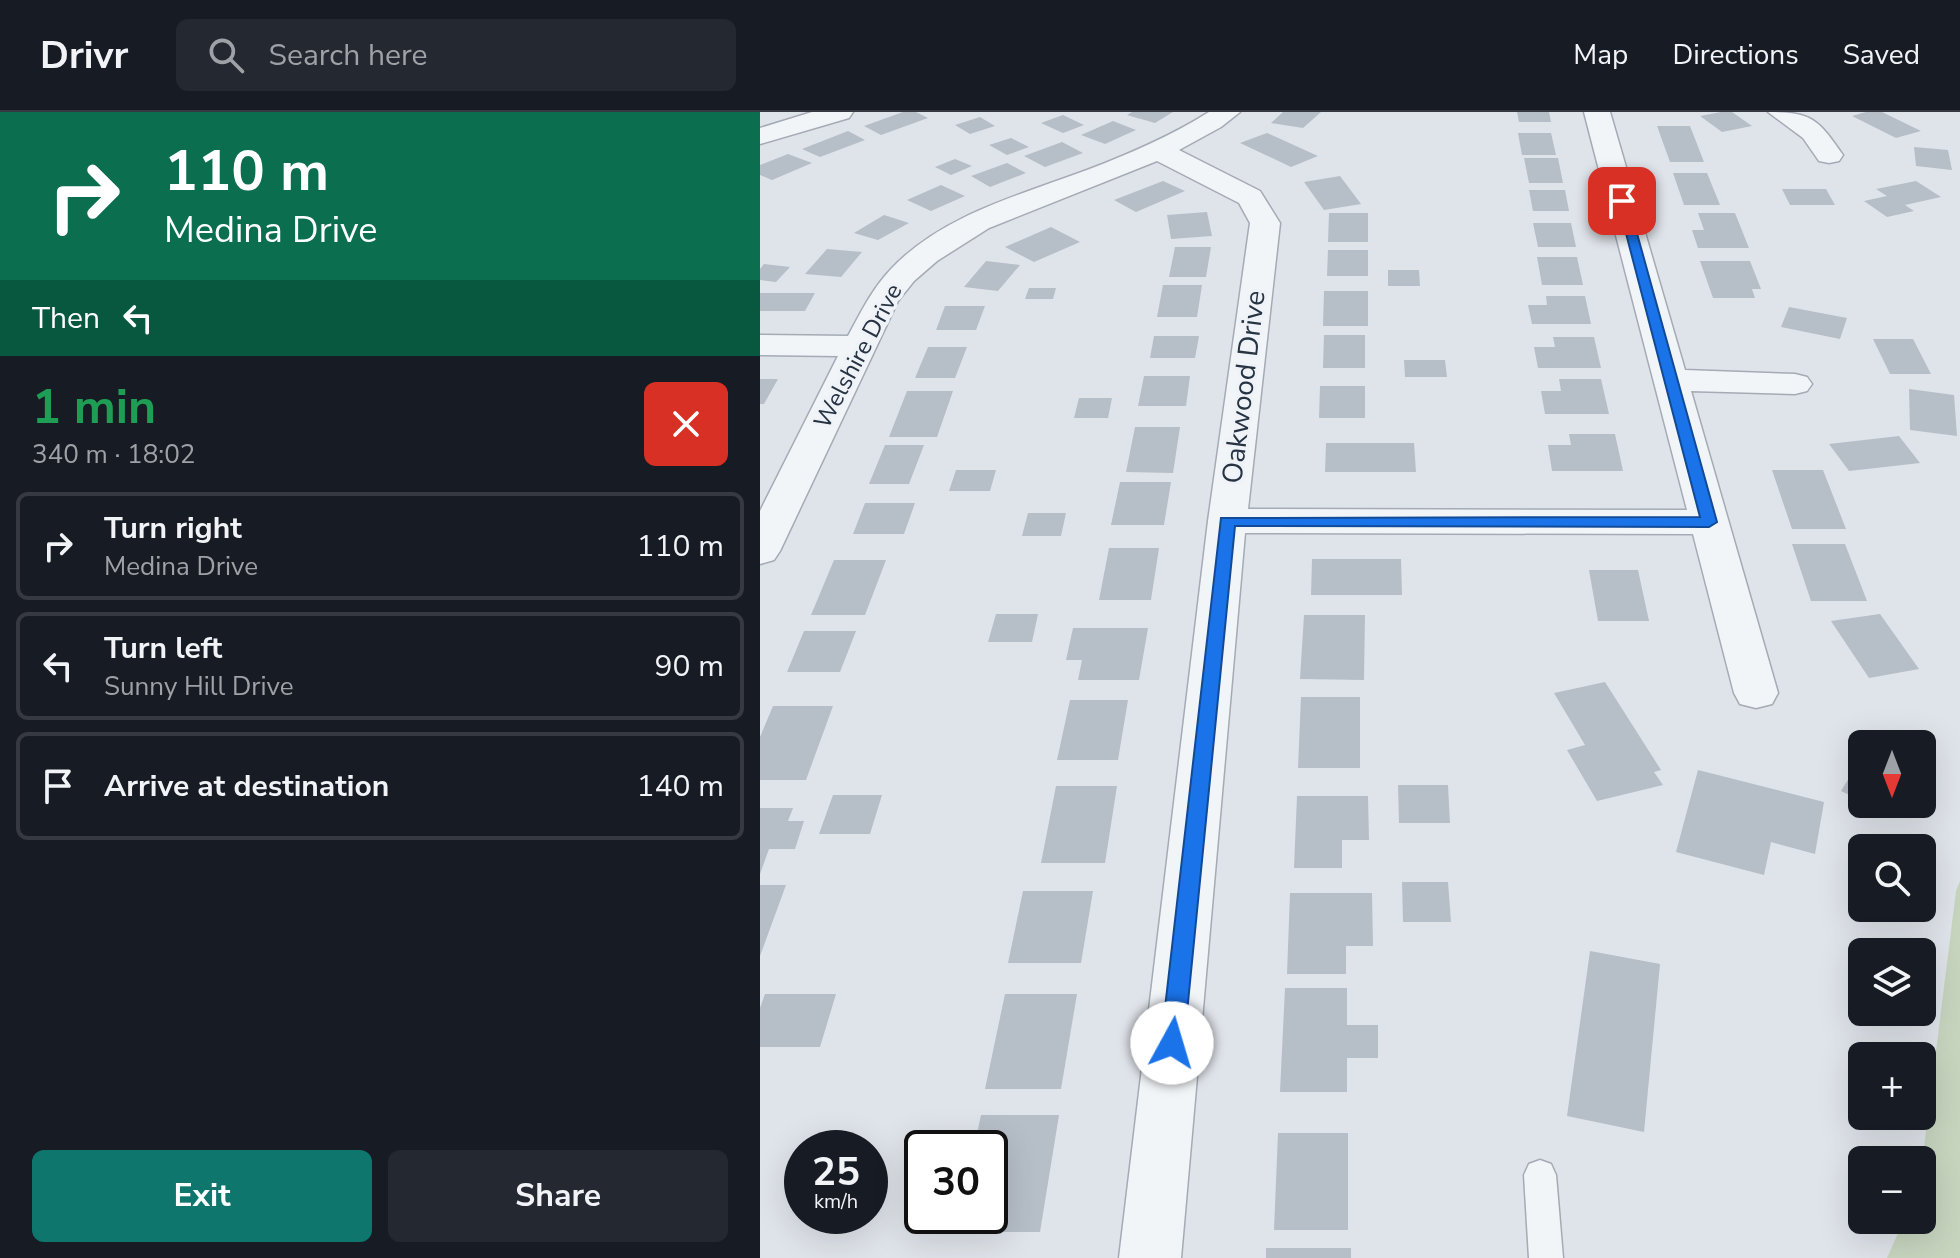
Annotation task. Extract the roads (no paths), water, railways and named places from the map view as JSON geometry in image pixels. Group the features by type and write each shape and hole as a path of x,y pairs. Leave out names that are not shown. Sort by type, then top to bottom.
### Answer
{"street":[{"path":"767,128 840,112"},
{"name":"Welshire Drive","path":"760,551 890,288 922,255 1003,211 1157,150 1227,112"},
{"path":"1597,112 1756,693"},
{"path":"1781,112 1813,132 1829,155"},
{"name":"Oakwood Drive","path":"1150,1258 1227,521 1265,223 1250,197 1157,150"},
{"path":"760,345 859,346"},
{"path":"1672,380 1795,384"},
{"path":"1227,521 1709,522"}],"lane":[{"path":"1540,1175 1546,1258"}]}
